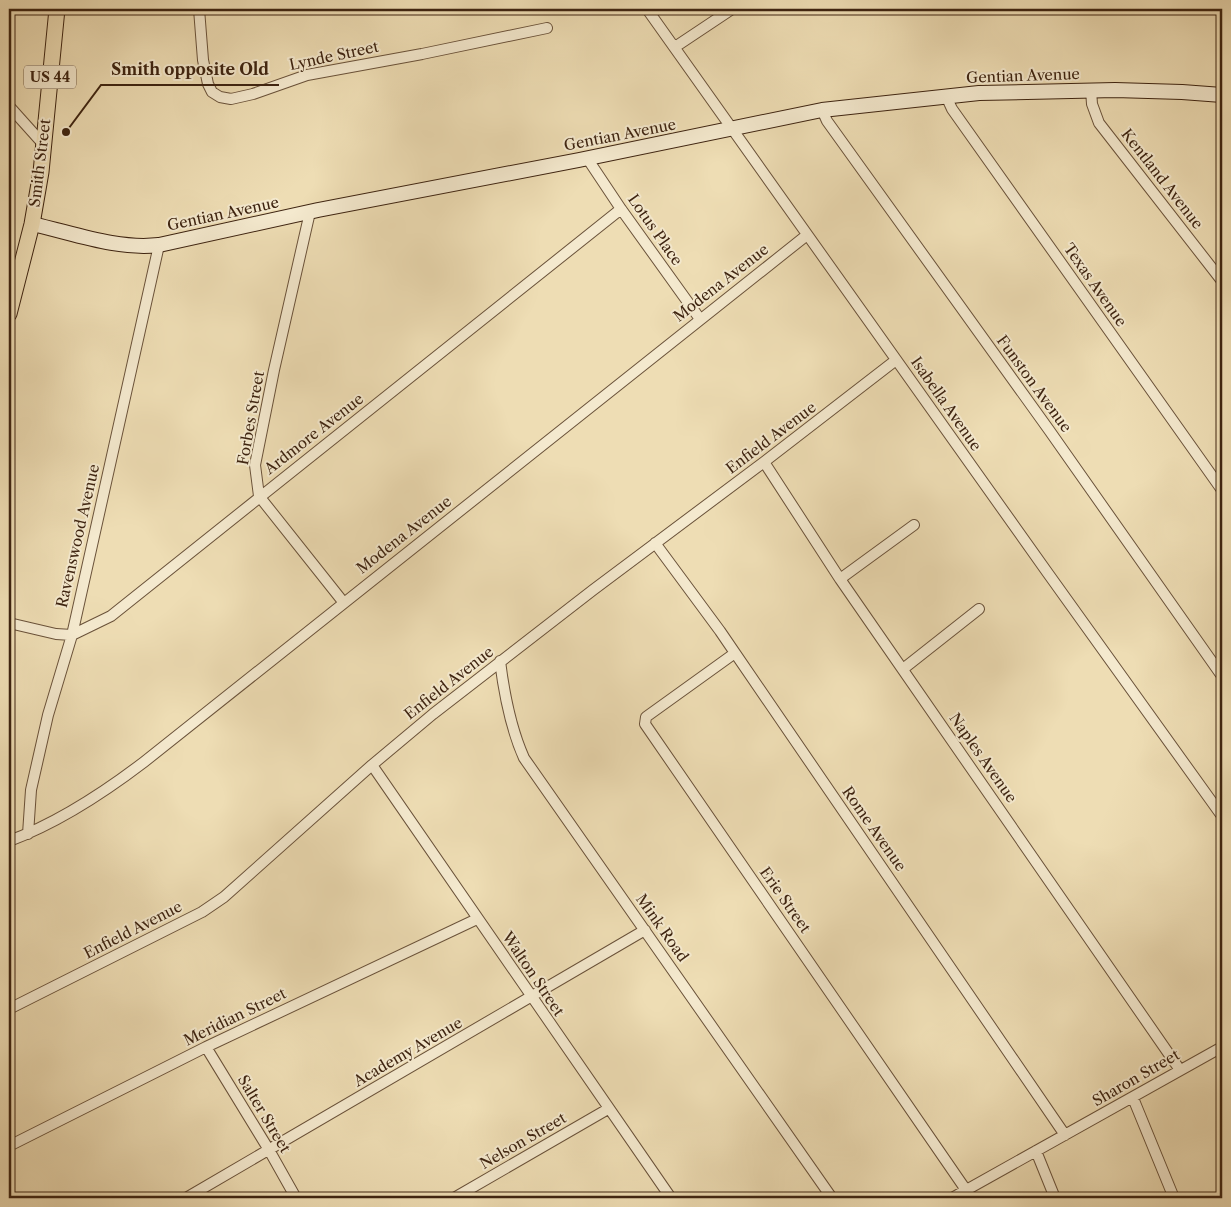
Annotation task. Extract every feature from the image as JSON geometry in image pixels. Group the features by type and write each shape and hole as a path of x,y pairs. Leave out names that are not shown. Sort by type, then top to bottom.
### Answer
{"main road":[{"name":"Smith Street","path":"9,314 32,224 41,172 56,9"}],"street":[{"name":"Lynde Street","path":"199,9 203,60 208,84 212,92 220,97 231,98 253,94 307,75 547,28"},
{"name":"Isabella Avenue","path":"647,9 1046,572 1222,816"},
{"path":"675,47 732,9"},
{"name":"Gentian Avenue","path":"32,224 119,244 142,247 822,110 979,93 1090,90 1222,95"},
{"name":"Kentland Avenue","path":"1090,90 1092,104 1099,123 1222,281"},
{"name":"Texas Avenue","path":"946,96 952,109 1222,490"},
{"path":"9,106 44,145"},
{"name":"Funston Avenue","path":"822,110 827,121 1049,430 1222,676"},
{"name":"Lotus Place","path":"588,158 621,209 700,319"},
{"name":"Ardmore Avenue","path":"72,635 111,616 621,209"},
{"name":"Forbes Street","path":"259,496 255,465 274,370 310,212"},
{"name":"Modena Avenue","path":"9,841 28,834 83,805 116,784 807,235"},
{"name":"Ravenswood Avenue","path":"28,834 31,790 48,715 72,635 159,245"},
{"name":"Enfield Avenue","path":"9,1009 210,907 224,897 372,765 433,714 896,360"},
{"name":"Naples Avenue","path":"764,462 840,579 1180,1070"},
{"path":"259,496 344,603"},
{"path":"840,579 914,524"},
{"name":"Rome Avenue","path":"656,543 735,653 1065,1135"},
{"path":"903,669 979,609"},
{"path":"9,622 56,634 72,635"},
{"name":"Erie Street","path":"735,653 646,717 645,724 966,1190"},
{"name":"Mink Road","path":"500,661 502,680 516,736 524,758 832,1198"},
{"name":"Walton Street","path":"372,765 670,1198"},
{"name":"Meridian Street","path":"9,1146 206,1047 477,919"},
{"name":"Academy Avenue","path":"186,1198 645,930"},
{"name":"Salter Street","path":"206,1047 296,1198"},
{"name":"Sharon Street","path":"1036,1151 1222,1047"},
{"path":"1133,1098 1174,1198"},
{"name":"Nelson Street","path":"454,1198 608,1109"},
{"path":"952,1198 1036,1151 1055,1198"}],"place":[{"name":"Smith opposite Old","path":"66,132"}]}
